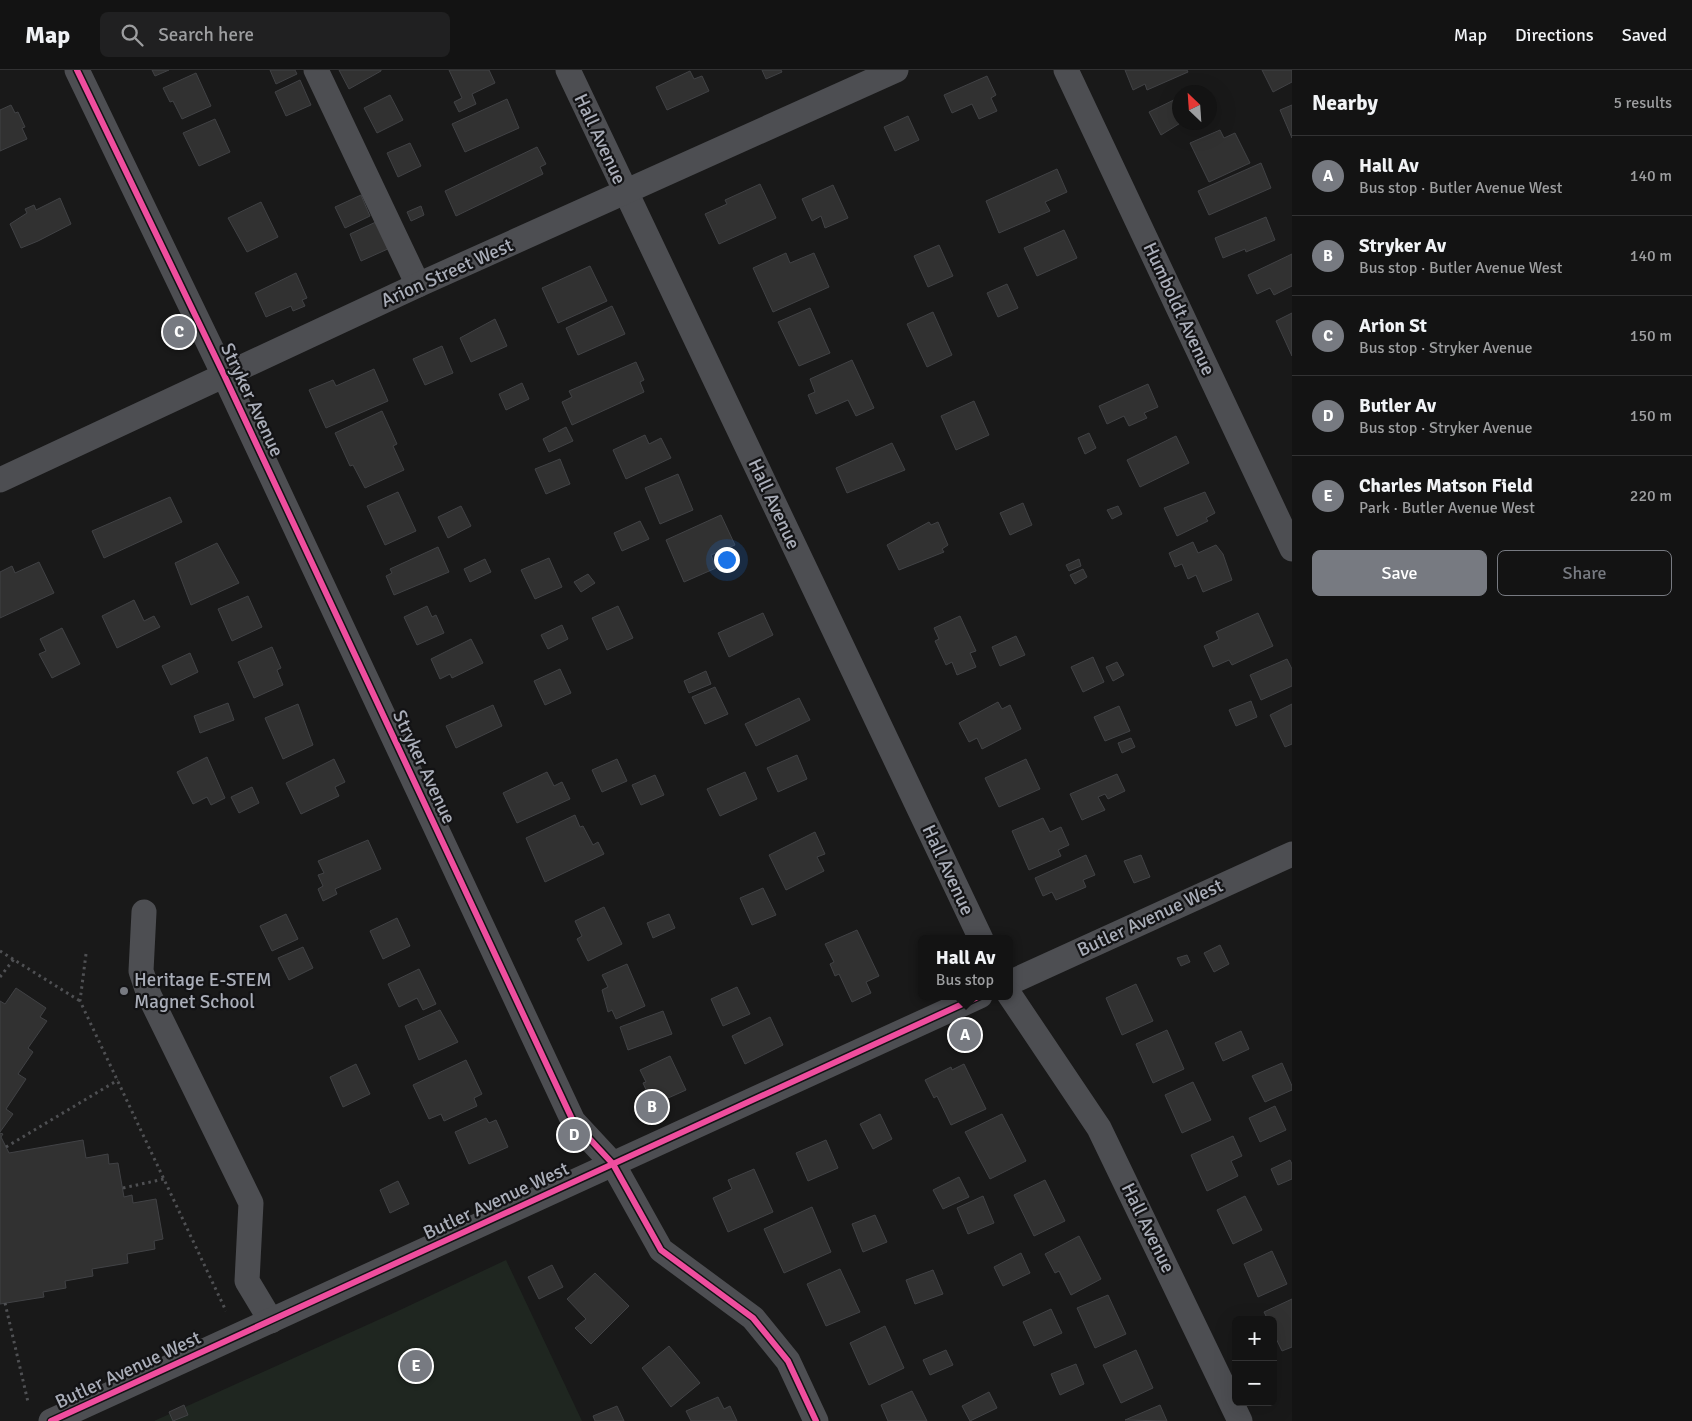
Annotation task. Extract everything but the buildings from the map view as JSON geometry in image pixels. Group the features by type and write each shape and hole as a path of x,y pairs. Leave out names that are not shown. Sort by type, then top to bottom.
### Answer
{"street":[{"name":"Stryker Avenue","path":"77,70 224,375 573,1121 613,1164 661,1250 753,1318 788,1361 816,1421"},
{"path":"316,70 418,285"},
{"name":"Hall Avenue","path":"568,70 979,935"},
{"name":"Arion Street West","path":"0,480 418,285 896,70"},
{"name":"Humboldt Avenue","path":"1066,70 1292,549"},
{"name":"Butler Avenue West","path":"1013,981 1292,854"},
{"path":"144,912 141,971 149,995 250,1203 247,1281 270,1321"},
{"name":"Butler Avenue West","path":"51,1421 971,1000"},
{"name":"Hall Avenue","path":"1013,1000 1099,1128 1240,1421"}],"path":[{"path":"0,951 80,1001 226,1311"},
{"path":"80,1001 86,954"},
{"path":"0,977 14,959"},
{"path":"6,1146 118,1080"},
{"path":"123,1188 164,1179"},
{"path":"5,1303 28,1402"}],"shaded area":[{"path":"506,1260 582,1421 154,1421 398,1311"}],"cycle path":[{"path":"77,70 224,375 573,1121 613,1164 661,1250 753,1318 788,1361 816,1421"},
{"path":"51,1421 971,1000"}],"place":[{"name":"Arion St","path":"179,332"},
{"name":"Heritage E-STEM Magnet School","path":"124,991"},
{"name":"Hall Av","path":"965,1035"},
{"name":"Stryker Av","path":"652,1107"},
{"name":"Butler Av","path":"574,1135"},
{"name":"Charles Matson Field","path":"416,1366"}]}
